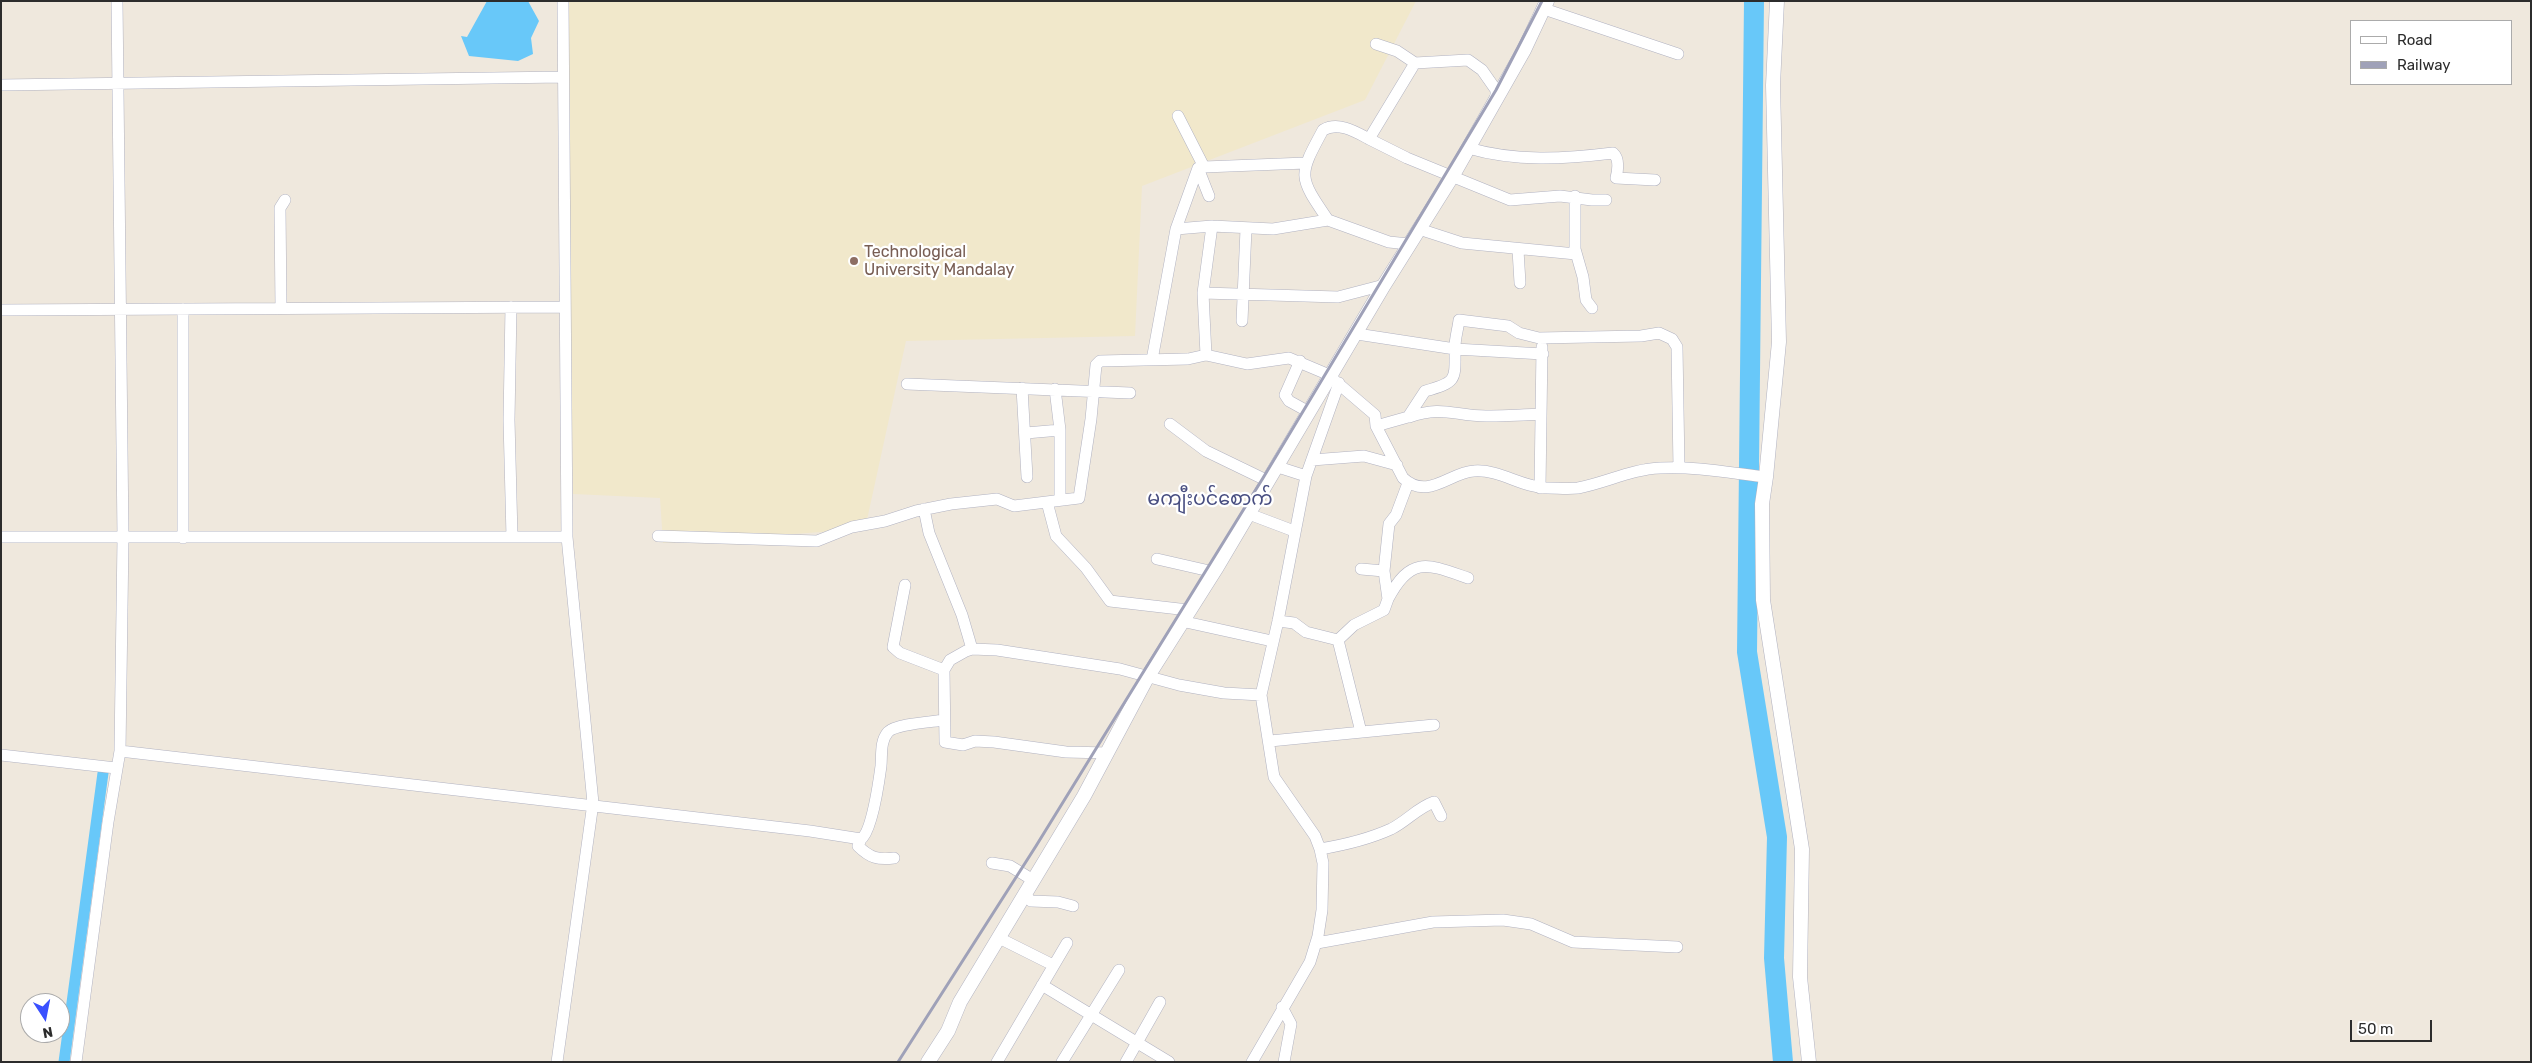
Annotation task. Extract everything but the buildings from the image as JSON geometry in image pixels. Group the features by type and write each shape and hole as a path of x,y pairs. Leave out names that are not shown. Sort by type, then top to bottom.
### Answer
{"street":[{"path":"76,1062 116,768 120,751 123,538 122,309 117,1"},
{"path":"557,1062 592,807 567,537 563,1"},
{"path":"1777,1 1772,85 1779,342 1761,476 1763,600 1802,849 1800,977 1809,1062"},
{"path":"1252,1062 1282,1007 1310,962 1317,943 1324,863 1314,836 1274,777 1270,740 1261,695 1278,621 1306,476 1335,380 1357,334 1384,285 1453,176 1524,50 1546,5 1678,54"},
{"path":"1376,44 1397,51 1415,62 1468,60 1482,70 1496,90 1496,98"},
{"path":"1369,139 1415,62"},
{"path":"1,85 563,77"},
{"path":"1178,116 1201,168 1209,196"},
{"path":"1328,220 1308,188 1303,170 1323,130 1327,127 1348,128 1407,158 1510,200 1575,196 1592,200 1606,200"},
{"path":"1468,148 1513,158 1552,158 1613,153 1616,156 1618,169 1616,178 1655,180"},
{"path":"1201,168 1306,163"},
{"path":"1152,360 1176,229 1201,168"},
{"path":"1575,196 1576,254 1584,277 1586,300 1592,308"},
{"path":"281,308 280,208 285,200"},
{"path":"1176,229 1212,226 1273,229 1328,220 1389,242 1409,244"},
{"path":"1206,355 1203,293 1212,226"},
{"path":"1242,321 1246,229"},
{"path":"1418,229 1462,243 1518,250 1576,254"},
{"path":"1518,250 1520,284"},
{"path":"1203,293 1338,296 1384,285"},
{"path":"511,307 512,537"},
{"path":"1,310 565,307"},
{"path":"183,538 184,309"},
{"path":"1408,417 1424,391 1444,386 1451,381 1457,368 1455,349 1459,320 1508,326 1519,333 1539,338 1641,336 1659,333 1672,338 1677,347 1679,468"},
{"path":"1357,334 1455,349 1543,354"},
{"path":"1539,338 1543,354 1540,488"},
{"path":"658,536 817,541 852,527 885,521 924,509 997,499 1014,506 1080,497 1097,362 1188,359 1206,355 1247,364 1283,357 1300,361 1335,380 1376,415 1376,426 1397,466 1408,483 1421,487 1439,485 1472,471 1488,472 1540,488 1576,488 1658,468 1679,468 1761,476"},
{"path":"1300,361 1285,395 1289,402 1309,412"},
{"path":"928,1062 948,1031 960,1002 1108,753 1148,676 1214,572 1309,412 1335,380"},
{"path":"906,384 1130,392"},
{"path":"1022,388 1028,477"},
{"path":"1055,389 1060,430 1060,500"},
{"path":"1376,426 1427,411 1443,410 1486,416 1541,414"},
{"path":"1170,424 1206,451 1268,481"},
{"path":"1026,433 1060,430"},
{"path":"1312,460 1364,456 1397,466"},
{"path":"1278,467 1306,476"},
{"path":"1388,598 1384,571 1389,524 1396,515 1408,483"},
{"path":"1047,502 1056,536 1086,568 1110,601 1185,615 1272,641"},
{"path":"924,509 929,533 962,615 972,649"},
{"path":"1249,514 1294,531"},
{"path":"1,536 123,538 567,537"},
{"path":"1157,559 1214,572"},
{"path":"1338,640 1354,625 1384,610 1397,581 1409,570 1422,567 1439,568 1468,578"},
{"path":"1361,569 1384,571"},
{"path":"905,585 894,647 900,653 944,670"},
{"path":"1278,621 1294,623 1306,632 1338,640"},
{"path":"1338,640 1361,732"},
{"path":"1108,753 1066,752 975,740 963,745 945,742 944,670 950,660 972,649 1036,655 1148,676 1179,685 1215,691 1261,695"},
{"path":"894,858 880,859 867,856 858,846 861,839 865,836 869,825 881,766 882,743 888,732 900,726 944,720"},
{"path":"1270,740 1434,725"},
{"path":"120,751 810,831 861,839"},
{"path":"1,755 116,768"},
{"path":"1320,849 1348,844 1391,829 1421,808 1434,802 1441,816"},
{"path":"992,862 1010,866 1033,880"},
{"path":"1024,895 1032,902 1058,902 1072,906"},
{"path":"1317,943 1433,922 1503,920 1531,924 1573,942 1677,947"},
{"path":"999,938 1053,965"},
{"path":"996,1062 1066,943"},
{"path":"1062,1062 1119,970"},
{"path":"1042,985 1168,1062"},
{"path":"1126,1062 1160,1002"},
{"path":"1282,1007 1291,1024 1284,1062"}],"shaded area":[{"name":"Technological University Mandalay","path":"567,1 1416,1 1365,100 1142,186 1135,336 906,341 865,529 663,543 660,498 573,494"}],"water":[{"path":"487,1 528,1 539,21 531,38 533,54 518,61 469,56 461,36 467,37"}],"waterway":[{"path":"1754,1 1747,652 1777,837 1774,958 1783,1062"},
{"path":"64,1062 103,773"}],"railway":[{"path":"898,1062 1036,846 1263,478 1496,90 1542,1"}],"place":[{"name":"Technological University Mandalay","path":"854,261"}],"district":[{"name":"မကျီးပင်စောက်","path":"1210,500"}]}
